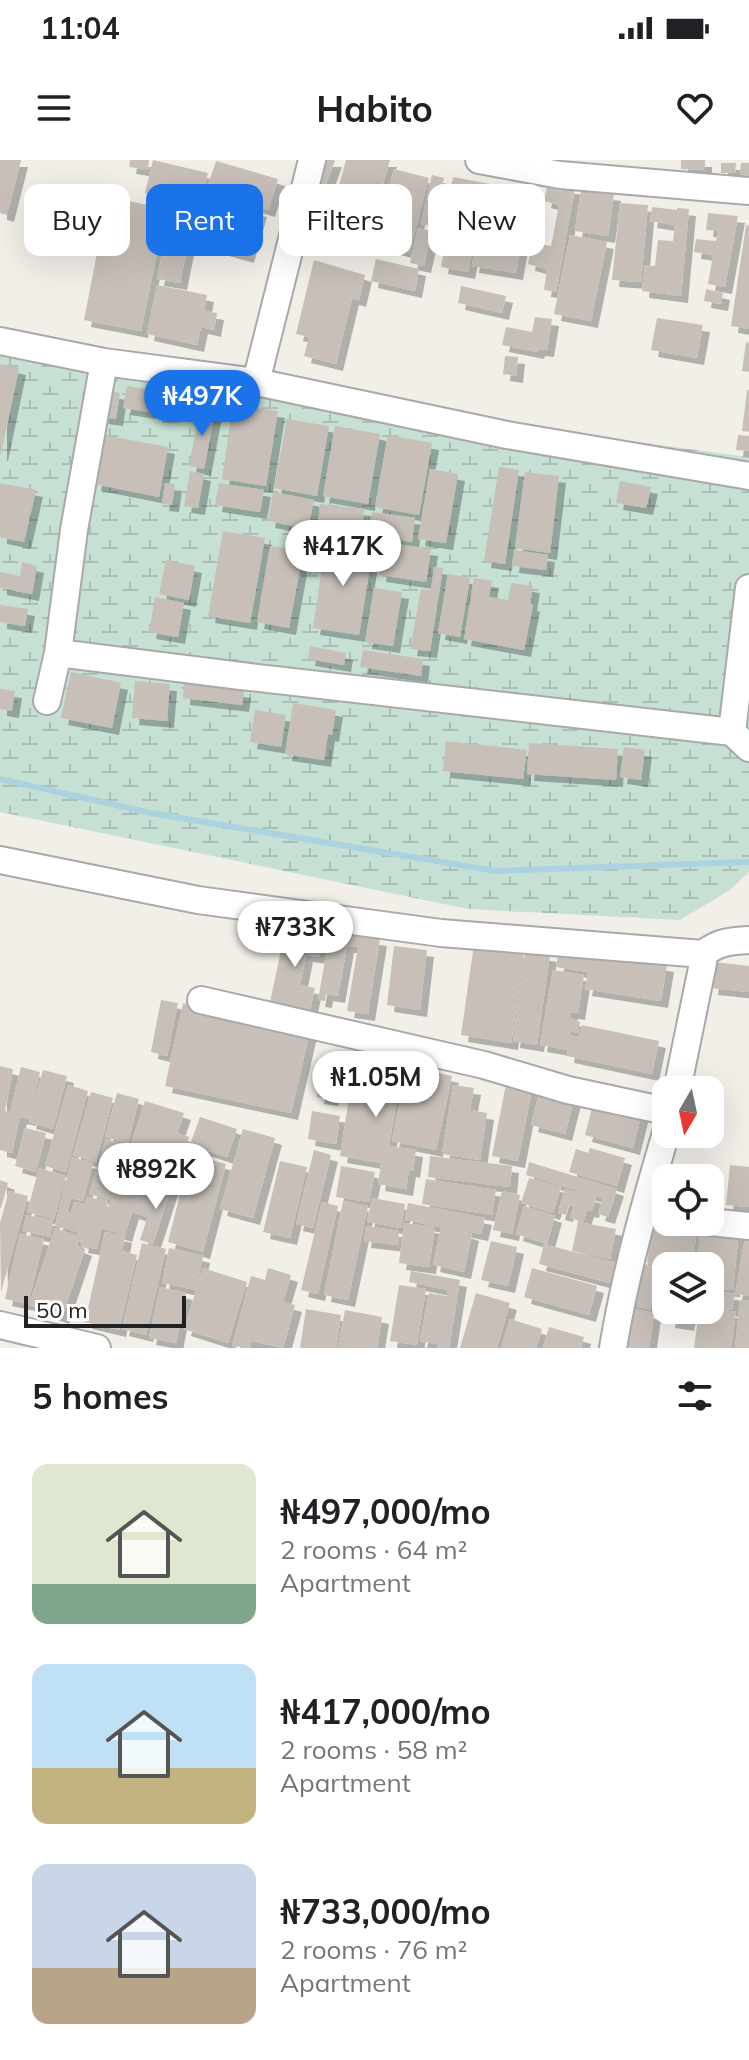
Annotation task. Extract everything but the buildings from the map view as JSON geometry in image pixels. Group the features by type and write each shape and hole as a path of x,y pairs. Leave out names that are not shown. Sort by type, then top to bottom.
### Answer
{"street":[{"path":"256,382 312,160"},
{"path":"479,160 560,175 749,191"},
{"path":"0,341 104,362 256,382 507,435 749,476"},
{"path":"47,701 58,653 74,530 104,362"},
{"path":"58,653 740,740 749,588"},
{"path":"0,860 198,900 426,931 703,954 726,941 749,940"},
{"path":"680,1076 703,954"},
{"path":"201,1000 484,1065 568,1090 652,1108"},
{"path":"613,1348 618,1316 652,1219"},
{"path":"724,1223 749,1226"},
{"path":"0,1325 97,1348"}],"green space":[{"path":"0,344 457,418 749,457 749,872 730,890 680,920 468,909 0,812"}],"waterway":[{"path":"0,779 151,813 495,871 749,862"}]}
